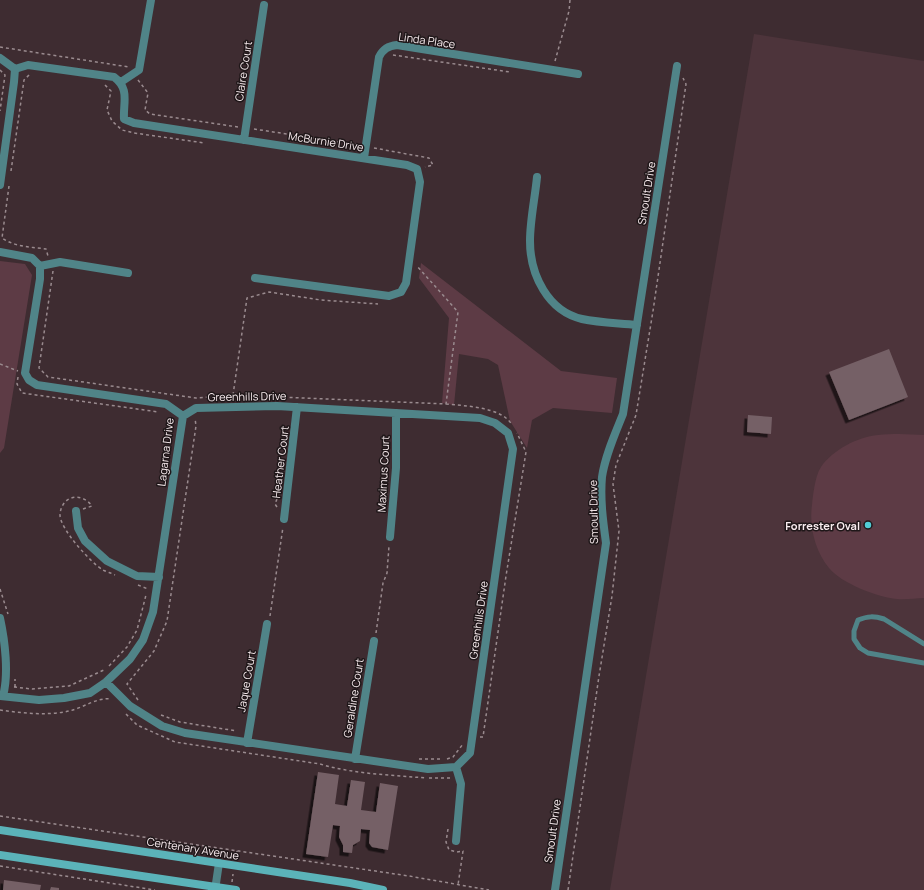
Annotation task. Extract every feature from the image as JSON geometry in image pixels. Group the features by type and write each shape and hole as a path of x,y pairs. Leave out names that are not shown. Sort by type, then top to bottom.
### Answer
{"street":[{"path":"0,58 15,68 28,65 114,77 121,82 139,70 151,0"},
{"name":"Claire Court","path":"244,140 264,5"},
{"name":"Linda Place","path":"381,53 389,46 397,45 578,74"},
{"path":"364,158 379,57 381,53"},
{"name":"Smoult Drive","path":"555,890 606,543 602,511 602,476 611,444 623,414 677,66"},
{"path":"0,185 15,68"},
{"name":"McBurnie Drive","path":"121,82 125,94 123,110 124,119 134,123 364,158 407,165 417,169"},
{"path":"255,278 389,296 401,292 406,282 420,182 417,169"},
{"path":"537,177 530,242 532,266 541,287 552,303 564,312 581,319 637,325"},
{"path":"0,252 32,258 40,266 60,262 128,273"},
{"name":"Lagarna Drive","path":"2,696 39,700 64,698 90,693 106,682 130,659 143,640 153,612 183,416 166,404 38,385 29,380 25,373 40,279 40,266"},
{"name":"Greenhills Drive","path":"183,416 196,408 297,407 480,418 495,423 508,433 513,449 470,753 456,767"},
{"name":"Heather Court","path":"284,519 297,407"},
{"name":"Maximus Court","path":"390,537 396,468 392,413"},
{"path":"76,511 78,528 85,542 107,561 137,576 159,577"},
{"path":"0,618 4,639 6,687 2,696"},
{"name":"Jaque Court","path":"247,743 267,624"},
{"name":"Geraldine Court","path":"355,758 374,641"},
{"path":"106,682 130,706 162,726 185,733 428,769 456,767 461,784 456,841"},
{"name":"Centenary Avenue","path":"1,830 350,883 383,890"},
{"path":"0,854 236,890"},
{"path":"216,888 219,863"}],"lane":[{"path":"924,644 884,619 877,617 867,616 858,620 854,631 854,639 860,648 868,653 924,663"}],"path":[{"path":"552,70 569,11 570,0"},
{"path":"0,48 133,68 137,80 148,93 145,110 150,114 366,146 428,158 434,165 417,169"},
{"path":"381,53 512,73"},
{"path":"568,890 612,596 619,531 613,484 616,465 636,415 653,311 686,84 677,66"},
{"path":"0,70 5,75 0,111"},
{"path":"11,175 24,80 30,74"},
{"path":"105,85 111,92 107,110 112,120 122,130 209,144"},
{"path":"10,183 2,238 9,243 20,246 46,249 53,273 39,368 48,377 196,398 233,395 277,396 470,406 499,413 509,420 526,452 506,576 483,737 465,736 462,745 453,757 446,759 415,758"},
{"path":"409,263 416,264 458,312 446,404"},
{"path":"233,395 247,298 269,292 320,300 383,304"},
{"path":"0,364 19,372 17,384 22,393 165,413"},
{"path":"277,396 277,406"},
{"path":"390,402 392,413"},
{"path":"140,703 127,684 154,651 167,620 196,426 196,419 192,410"},
{"path":"267,624 275,586 284,519 275,504 278,498"},
{"path":"374,641 383,583 387,573 390,537"},
{"path":"6,687 32,689 69,686 106,669 127,647 137,630 150,576"},
{"path":"0,710 44,713 69,711 103,698 111,698"},
{"path":"121,709 137,725 175,742 305,761 331,767 371,773 428,778 452,778"},
{"path":"159,714 180,722 248,733"},
{"path":"0,816 401,875 489,890"},
{"path":"450,826 447,832 446,842 449,850 457,852 463,850 458,884"},
{"path":"0,866 155,890"}],"shaded area":[{"path":"754,34 924,61 924,890 610,890"},
{"path":"0,261 25,264 32,275 4,448 0,453"},
{"path":"421,263 561,371 617,378 612,413 553,408 532,420 527,448 510,421 498,365 488,359 459,354 454,405 442,403 449,318 419,278"},
{"name":"Forrester Oval","path":"899,434 924,435 924,598 889,598 860,588 842,579 829,568 824,561 820,554 812,530 811,513 817,475 826,461 846,445 862,438"}],"building":[{"path":"889,349 908,397 849,420 829,372"},
{"path":"748,415 772,417 771,434 747,432"},
{"path":"318,772 339,775 335,804 347,806 351,780 365,782 361,810 376,812 380,783 398,786 388,850 372,847 369,843 370,830 361,829 360,841 353,845 352,853 343,852 343,845 339,837 340,826 333,825 328,857 306,854"},
{"path":"4,880 41,885 40,890 3,890"},
{"path":"51,887 59,888 59,890 50,890"}],"place":[{"name":"Forrester Oval","path":"868,525"}]}
